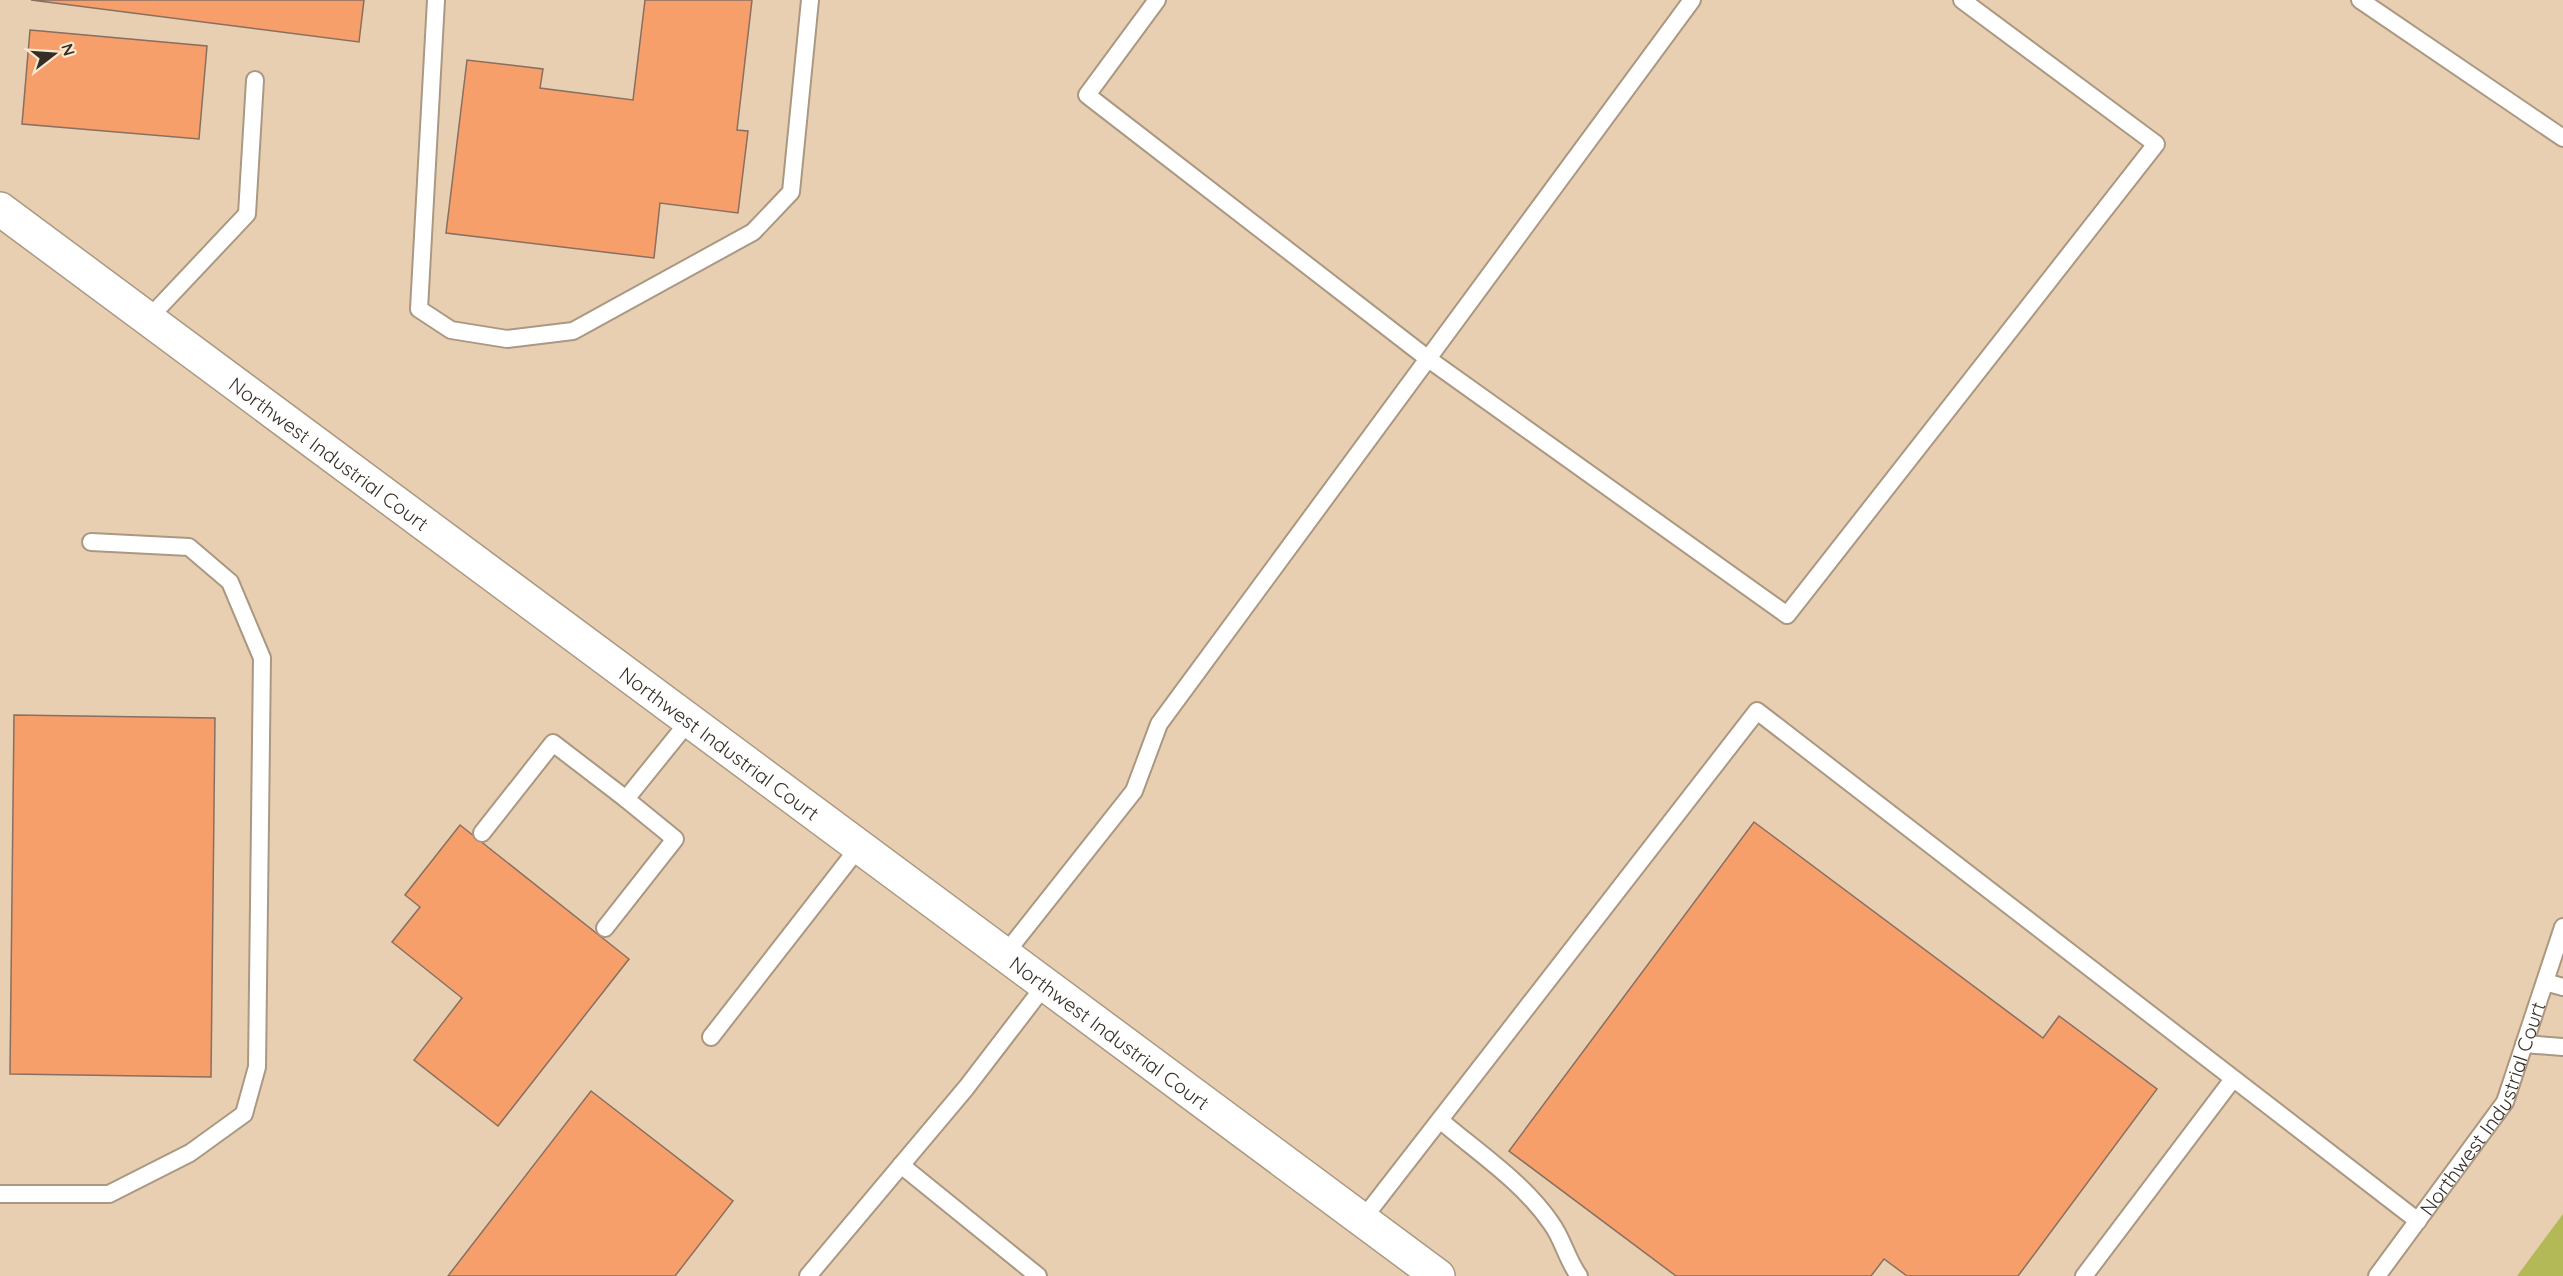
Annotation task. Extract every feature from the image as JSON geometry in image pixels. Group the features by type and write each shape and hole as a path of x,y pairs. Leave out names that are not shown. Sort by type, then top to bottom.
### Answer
{"street":[{"name":"Northwest Industrial Court","path":"0,209 1438,1276"}],"lane":[{"path":"436,0 419,309 451,330 507,339 573,331 753,232 790,192 810,0"},
{"path":"1156,0 1087,95 1427,358 1787,615 2156,144 1962,0"},
{"path":"1005,954 1134,791 1159,724 1692,0"},
{"path":"2360,0 2563,138"},
{"path":"148,319 247,214 255,80"},
{"path":"0,1194 109,1194 190,1153 244,1114 257,1067 262,658 230,582 189,547 91,542"},
{"path":"1362,1220 1757,711 2418,1221"},
{"path":"626,799 689,721"},
{"path":"482,833 553,743 626,799 675,839 605,928"},
{"path":"711,1037 859,847"},
{"name":"Northwest Industrial Court","path":"2377,1276 2505,1102 2563,927"},
{"path":"2545,982 2563,987"},
{"path":"808,1276 966,1088 1045,985"},
{"path":"2524,1044 2563,1047"},
{"path":"2084,1276 2233,1078"},
{"path":"1440,1120 1530,1197 1553,1224 1571,1266 1579,1276"},
{"path":"901,1165 1038,1276"}],"shaded area":[{"path":"0,0 2563,0 2563,1276 0,1276"},
{"path":"2563,1214 2563,1276 2517,1276"}],"building":[{"path":"31,0 364,0 359,42"},
{"path":"645,0 752,0 737,130 748,131 738,213 660,203 654,258 446,233 467,60 543,69 540,88 633,100"},
{"path":"30,30 207,46 199,139 22,124"},
{"path":"14,715 215,718 211,1077 10,1074"},
{"path":"1754,822 2043,1038 2059,1016 2157,1089 2018,1276 1907,1276 1884,1259 1871,1276 1676,1276 1509,1151"},
{"path":"460,825 629,959 498,1126 414,1060 462,998 392,942 420,907 405,895"},
{"path":"591,1091 733,1201 675,1276 448,1276"}]}
